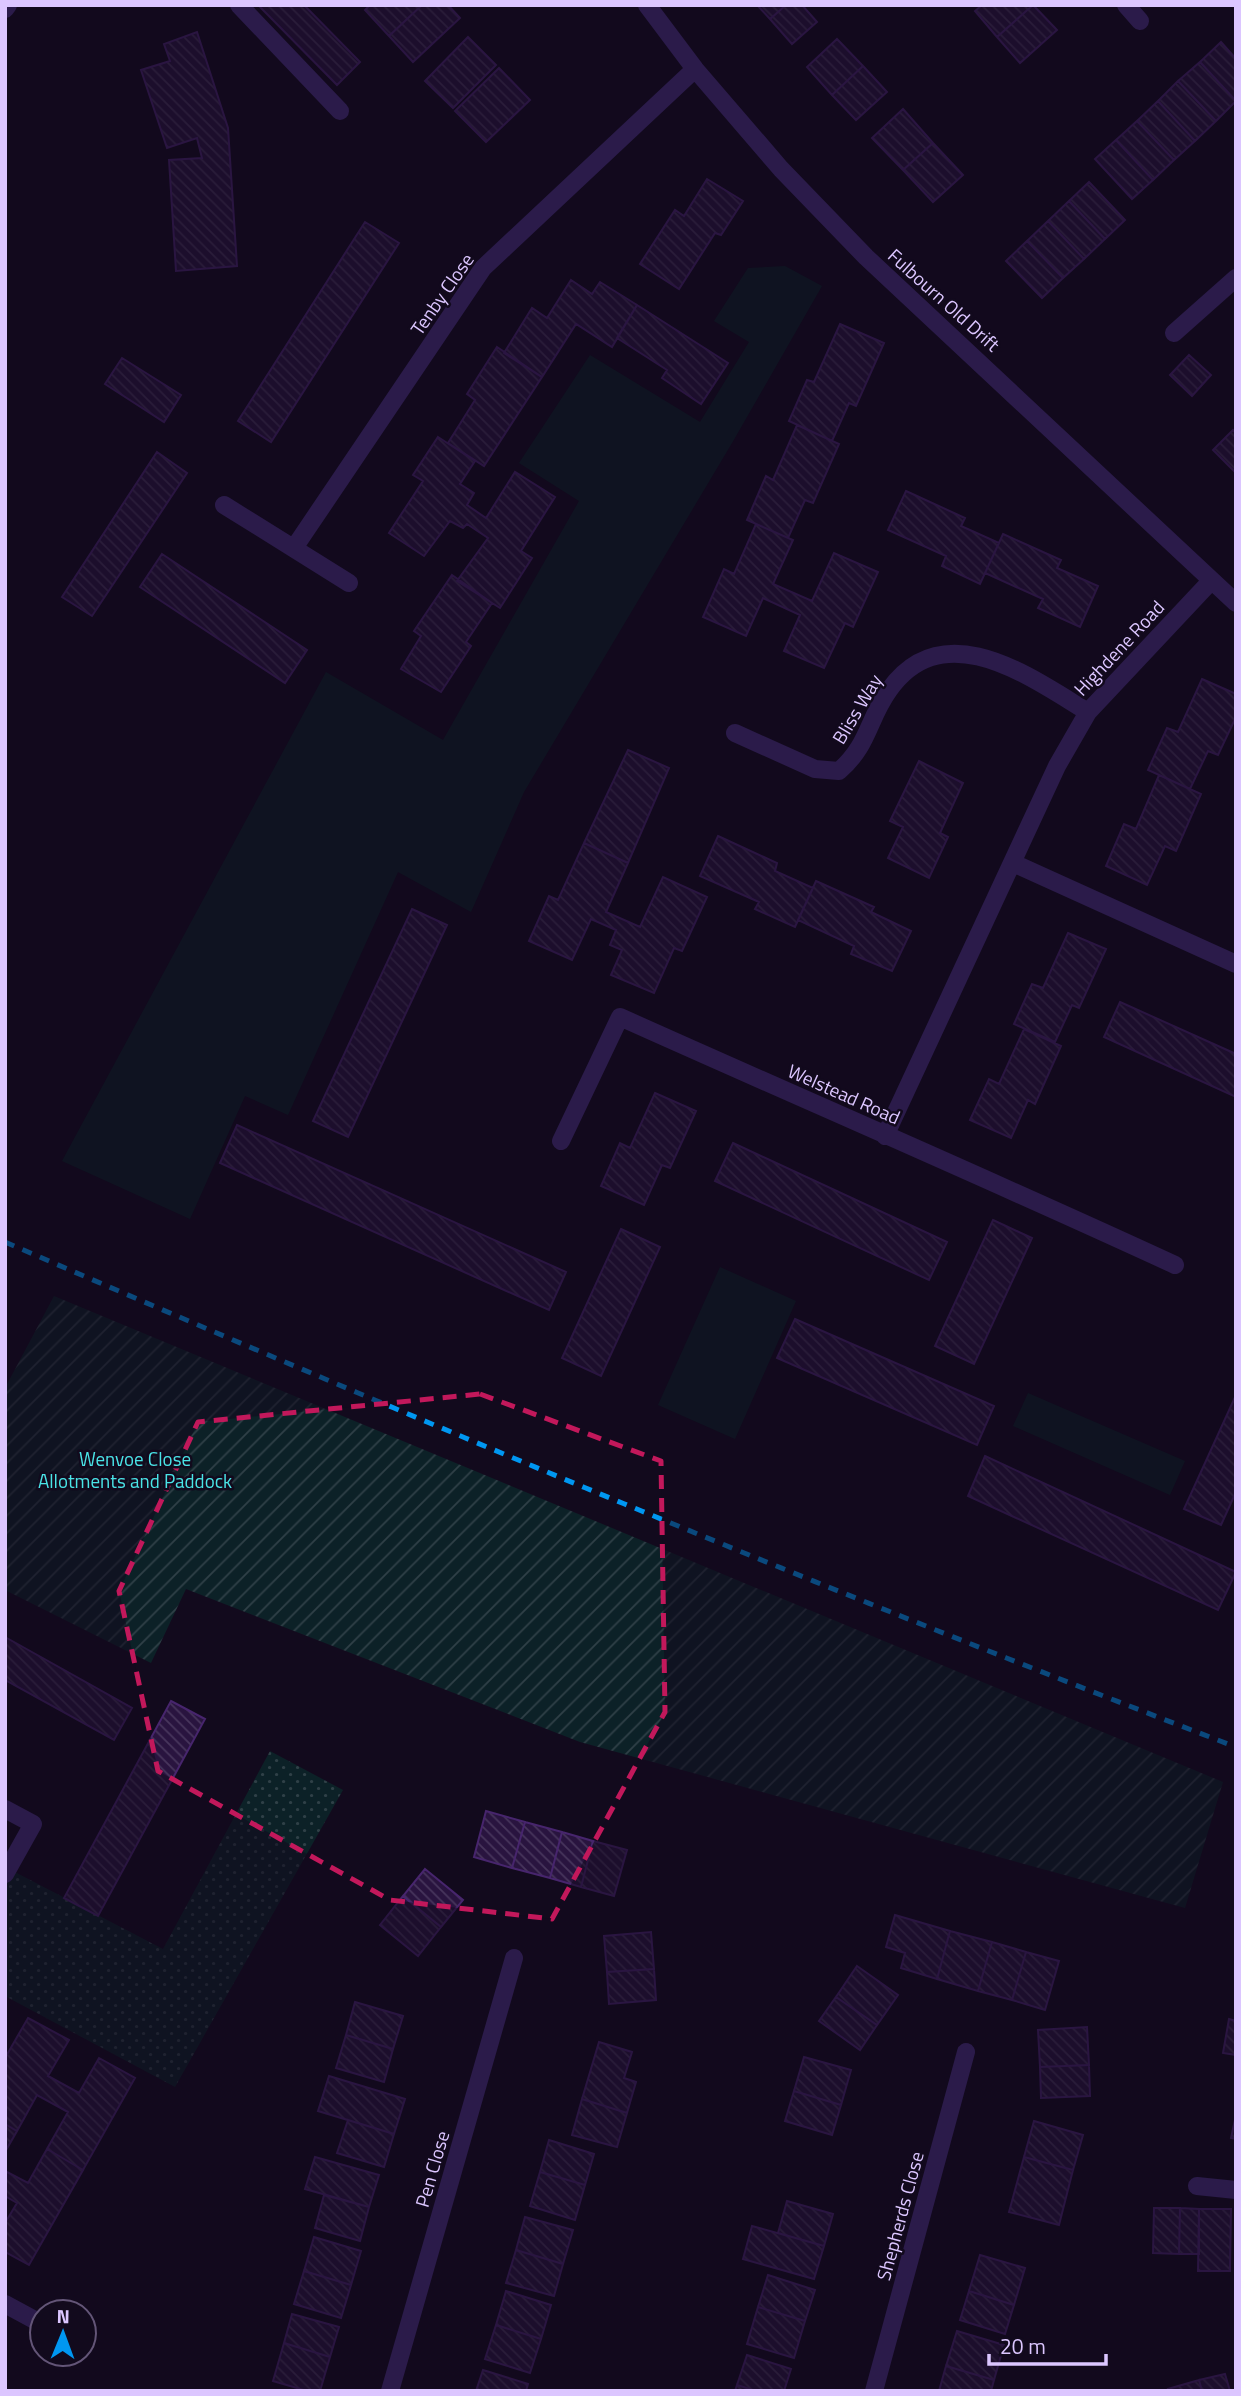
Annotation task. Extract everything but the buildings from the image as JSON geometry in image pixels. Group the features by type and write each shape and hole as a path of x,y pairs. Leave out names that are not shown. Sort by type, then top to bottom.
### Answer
{"street":[{"path":"239,5 340,111"},
{"name":"Fulbourn Old Drift","path":"647,5 695,69 781,169 866,257 1067,442 1236,603"},
{"path":"1126,5 1140,21"},
{"name":"Tenby Close","path":"294,548 482,268 695,69"},
{"path":"1174,333 1236,278"},
{"path":"224,505 349,583"},
{"name":"Highdene Road","path":"885,1136 1057,766 1088,712 1210,580"},
{"name":"Bliss Way","path":"734,733 816,769 839,771 857,755 889,689 916,664 943,655 980,655 1013,666 1088,712"},
{"path":"1013,863 1236,964"},
{"name":"Welstead Road","path":"561,1141 620,1017 885,1136 982,1175 1175,1265"},
{"path":"5,1809 33,1824 5,1874"},
{"name":"Pen Close","path":"390,2391 514,1958"},
{"name":"Shepherds Close","path":"874,2391 966,2052"},
{"path":"1197,2186 1236,2190"},
{"path":"5,2304 28,2317"}],"highlighted area":[{"path":"480,1394 661,1461 665,1712 552,1919 390,1900 158,1771 119,1591 198,1422"}],"green space":[{"path":"785,266 822,286 732,443 524,792 471,912 398,872 288,1115 245,1096 190,1219 62,1161 326,672 443,740 579,501 519,463 590,355 700,422 749,342 714,321 748,268"},
{"path":"720,1267 796,1301 735,1439 658,1405"},
{"name":"Wenvoe Close Allotments and Paddock","path":"54,1296 1223,1782 1185,1908 580,1742 186,1589 151,1663 5,1590 5,1388"},
{"path":"1028,1393 1185,1461 1170,1495 1013,1426"},
{"path":"270,1751 343,1790 175,2087 5,1996 5,1885 13,1871 163,1949"}],"railway":[{"path":"5,1242 618,1501 926,1626 1236,1747"}]}
